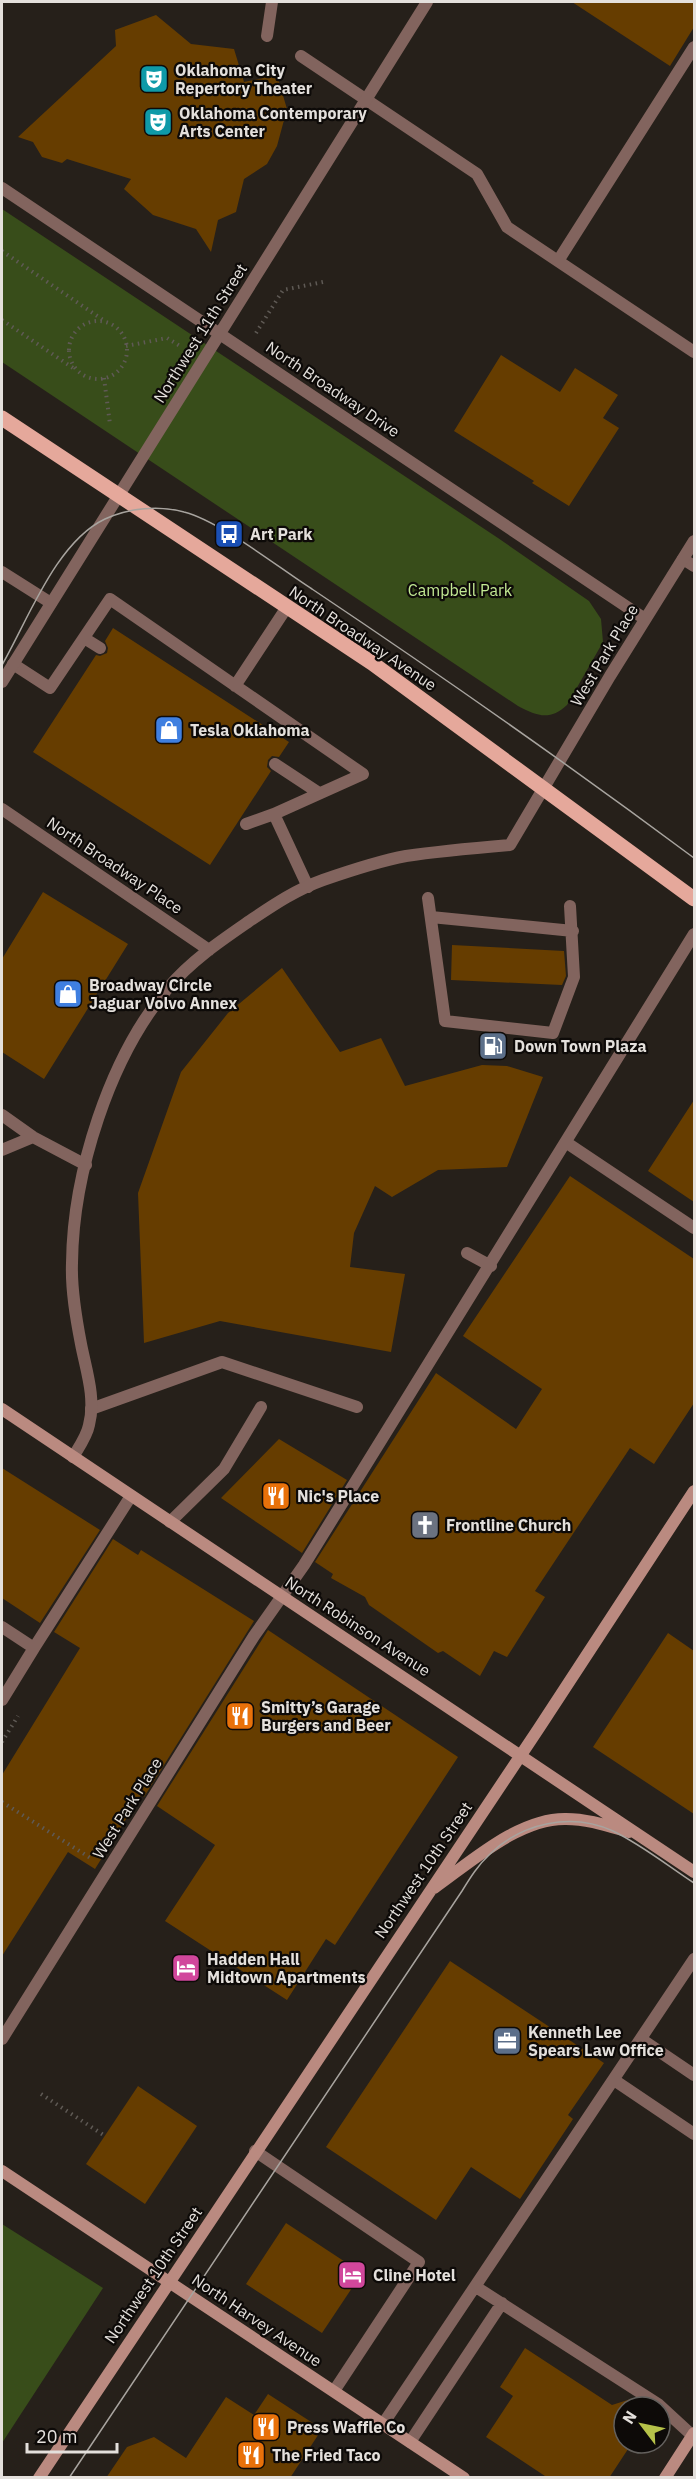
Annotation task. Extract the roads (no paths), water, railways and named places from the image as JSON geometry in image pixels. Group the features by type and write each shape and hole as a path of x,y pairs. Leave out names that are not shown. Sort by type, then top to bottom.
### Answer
{"main road":[{"name":"North Broadway Avenue","path":"2,418 372,663 694,899"}],"street":[{"path":"267,36 272,2"},
{"name":"Northwest 11th Street","path":"2,682 427,2"},
{"path":"558,261 694,47"},
{"path":"302,56 477,174 507,227 694,352"},
{"name":"North Broadway Drive","path":"2,188 645,619"},
{"name":"West Park Place","path":"308,887 404,856 510,844 694,541"},
{"path":"683,559 694,566"},
{"path":"2,572 51,603"},
{"path":"13,664 50,688 110,599 363,774 274,814 246,824"},
{"path":"235,686 287,607"},
{"path":"84,638 100,648"},
{"path":"275,764 319,794"},
{"name":"North Broadway Place","path":"2,809 209,950"},
{"path":"73,1457 89,1425 91,1409 90,1388 73,1293 72,1262 75,1221 86,1165 105,1101 123,1060 146,1019 167,989 209,950 284,897 308,887 274,814"},
{"path":"428,898 445,1021 552,1034 574,977 570,906"},
{"path":"431,917 573,931"},
{"name":"West Park Place","path":"2,2039 282,1596 304,1565 491,1266 694,934"},
{"path":"2,1115 33,1137 86,1165"},
{"path":"2,1150 33,1137"},
{"path":"567,1143 694,1228"},
{"path":"467,1253 491,1266"},
{"path":"91,1409 222,1362 357,1407"},
{"path":"170,1522 224,1469 261,1407"},
{"name":"North Robinson Avenue","path":"2,1409 694,1872"},
{"name":"Northwest 10th Street","path":"39,2478 521,1755 694,1491"},
{"path":"2,1700 131,1496"},
{"path":"2,1627 34,1648"},
{"path":"428,1892 523,1828 543,1821 564,1819 589,1821 639,1835"},
{"path":"384,2424 641,2039 693,1966"},
{"path":"641,2039 694,2075"},
{"path":"614,2080 694,2134"},
{"path":"255,2151 419,2262 334,2391"},
{"name":"North Harvey Avenue","path":"2,2171 464,2478"},
{"path":"476,2286 658,2404 694,2435 665,2478"},
{"path":"410,2442 502,2303"}],"tram line":[{"path":"2,665 58,563 88,530 114,515 134,510 154,508 184,512 215,525 249,546 505,721 694,858"},
{"path":"69,2478 471,1876 490,1854 503,1843 532,1828 564,1822 581,1822 613,1831 645,1849 694,1883"}],"place":[{"name":"Oklahoma City Repertory Theater","path":"154,79"},
{"name":"Oklahoma Contemporary Arts Center","path":"158,122"},
{"name":"Art Park","path":"229,534"},
{"name":"Tesla Oklahoma","path":"169,730"},
{"name":"Broadway Circle Jaguar Volvo Annex","path":"68,994"},
{"name":"Down Town Plaza","path":"493,1046"},
{"name":"Nic's Place","path":"276,1496"},
{"name":"Frontline Church","path":"425,1525"},
{"name":"Smitty’s Garage Burgers and Beer","path":"240,1716"},
{"name":"Hadden Hall Midtown Apartments","path":"186,1968"},
{"name":"Kenneth Lee Spears Law Office","path":"507,2041"},
{"name":"Cline Hotel","path":"352,2275"},
{"name":"Press Waffle Co","path":"266,2427"},
{"name":"The Fried Taco","path":"251,2455"}],"park label":[{"name":"Campbell Park","path":"460,590"}]}
